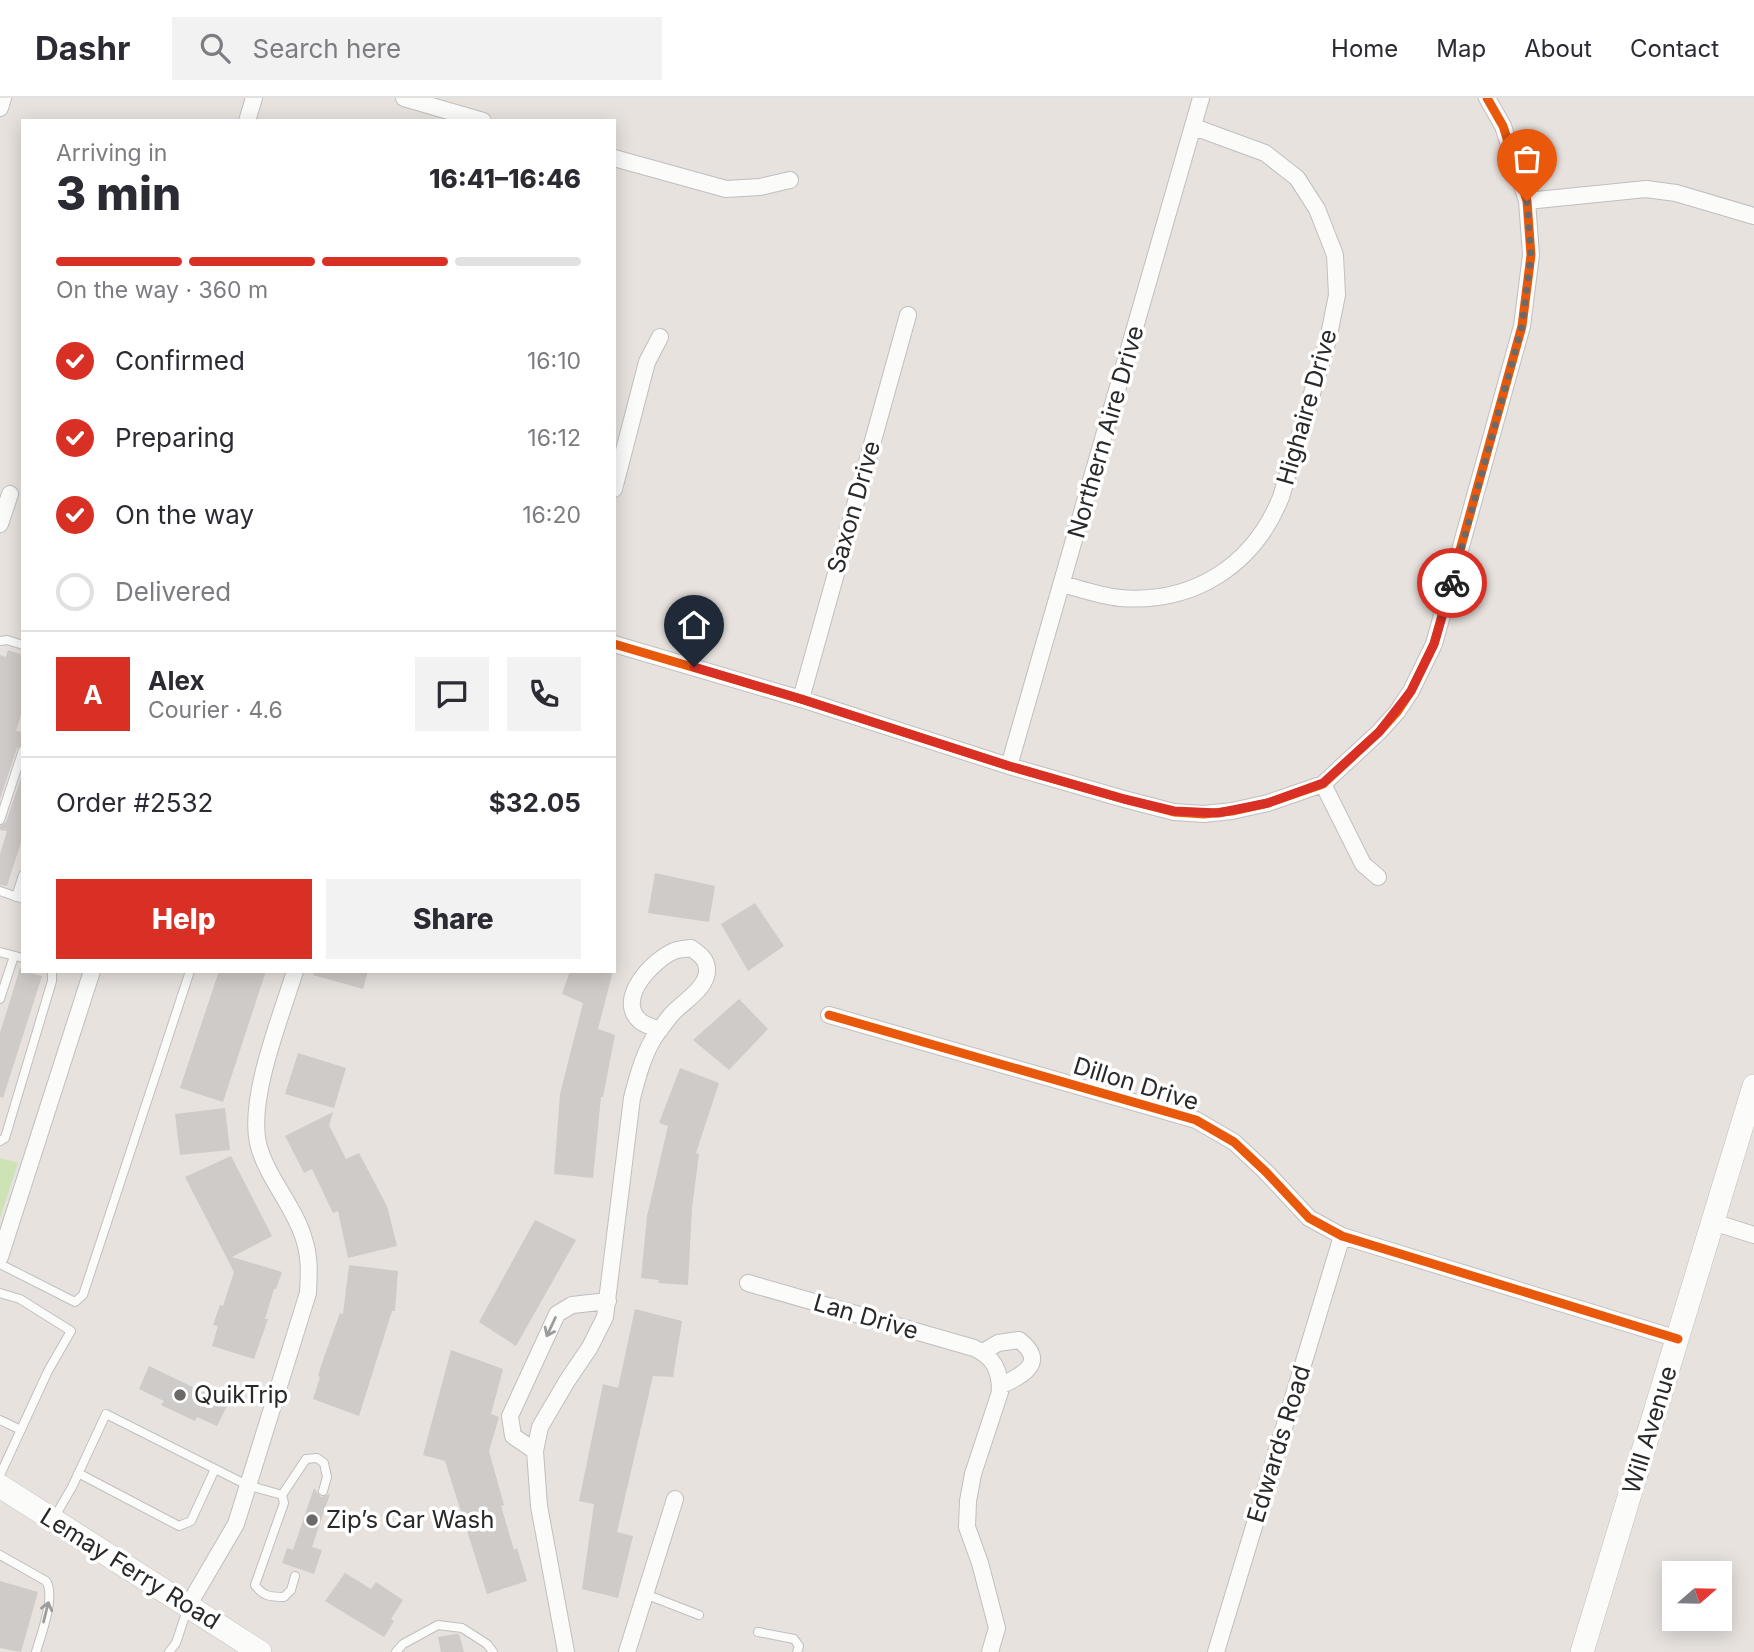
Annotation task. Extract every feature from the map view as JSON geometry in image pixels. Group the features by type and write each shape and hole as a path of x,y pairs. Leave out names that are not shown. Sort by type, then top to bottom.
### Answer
{"street":[{"path":"0,108 3,98"},
{"path":"248,119 254,98"},
{"path":"404,98 476,119"},
{"name":"Northern Aire Drive","path":"1009,766 1201,98"},
{"path":"616,645 801,699 1009,766 1136,803 1174,811 1204,814 1232,811 1268,803 1323,783 1397,712 1411,691 1434,644 1522,326 1531,255 1527,201 1503,126 1487,98"},
{"name":"Highaire Drive","path":"1062,584 1121,598 1172,595 1188,592 1233,565 1250,551 1272,518 1280,497 1328,340 1337,295 1335,254 1317,209 1297,178 1265,153 1194,127"},
{"path":"616,159 726,189 760,187 790,180"},
{"path":"1527,201 1646,189 1676,193 1754,216"},
{"name":"Saxon Drive","path":"801,699 908,315"},
{"path":"616,481 647,362 660,338"},
{"path":"0,524 11,493"},
{"path":"1323,783 1363,864 1378,877"},
{"path":"566,1652 539,1506 535,1451 540,1427 590,1348 606,1317 632,1098 641,1064 653,1039 660,1030 672,1013 705,980 708,969 702,956 691,948 675,951 657,962 632,992 632,1007 639,1021 660,1030"},
{"path":"0,1257 91,973"},
{"path":"188,1606 236,1524 308,1293 309,1262 304,1238 265,1162 258,1143 256,1123 256,1098 294,973"},
{"name":"Dillon Drive","path":"829,1015 1196,1120 1234,1142 1309,1217 1342,1236 1678,1339"},
{"name":"Will Avenue","path":"1582,1652 1754,1086"},
{"path":"1713,1222 1754,1235"},
{"name":"Edwards Road","path":"1216,1652 1342,1236"},
{"name":"Lan Drive","path":"748,1283 983,1352"},
{"path":"535,1451 513,1436 510,1416 557,1314 572,1305 608,1301"},
{"path":"990,1652 997,1628 980,1563 967,1527 968,1502 973,1474 1000,1386 995,1363 983,1352 998,1343 1019,1340 1029,1348 1032,1359 1029,1369 1000,1386"},
{"name":"Lemay Ferry Road","path":"0,1486 260,1652"},
{"path":"627,1652 675,1499"}],"lane":[{"path":"0,642 7,640 21,644"},
{"path":"0,820 21,756"},
{"path":"0,891 19,898"},
{"path":"0,952 18,957 0,999"},
{"path":"0,1141 5,1138 52,981 52,973"},
{"path":"0,1264 75,1302 83,1295 189,973"},
{"path":"0,1293 19,1299 71,1331 48,1371 0,1475"},
{"path":"52,1520 106,1414 247,1485 282,1495"},
{"path":"0,1420 21,1430"},
{"path":"295,1576 291,1590 284,1597 270,1597 255,1585 284,1503 282,1495 306,1459 317,1458 324,1463 327,1477 323,1491"},
{"path":"78,1473 179,1526 191,1521 215,1469"},
{"path":"0,1555 46,1581 50,1592 36,1652"},
{"path":"645,1594 699,1615"},
{"path":"169,1652 176,1643 188,1606"},
{"path":"396,1652 403,1644 438,1625 462,1628 487,1644 493,1652"},
{"path":"758,1632 794,1639 799,1646 797,1652"}],"green space":[{"path":"0,1158 18,1163 0,1218"}],"building":[{"path":"8,650 21,654 21,715 16,731 21,732 21,745 17,748 0,799 0,655 6,657"},
{"path":"21,778 21,842 7,886 0,885 0,854 7,831 0,830 0,826 6,822"},
{"path":"655,873 715,886 709,922 648,913"},
{"path":"755,903 784,946 748,971 721,924"},
{"path":"20,968 21,973 42,976 3,1098 0,1097 0,1033"},
{"path":"218,973 265,973 223,1102 180,1088"},
{"path":"314,973 367,973 363,989"},
{"path":"569,973 612,973 598,1029 615,1035 601,1097 593,1178 554,1174 560,1094 583,1003 562,994"},
{"path":"739,999 768,1029 729,1070 693,1040"},
{"path":"298,1053 346,1068 334,1108 285,1094"},
{"path":"680,1068 719,1083 696,1153 699,1154 692,1208 688,1285 658,1283 659,1280 641,1278 647,1216 668,1126 659,1123"},
{"path":"225,1108 230,1150 180,1155 175,1114"},
{"path":"333,1112 329,1125 346,1159 359,1153 387,1206 397,1246 348,1258 338,1211 333,1213 312,1169 304,1173 285,1136"},
{"path":"231,1156 272,1236 232,1257 282,1272 274,1289 265,1319 268,1319 254,1359 212,1346 218,1326 213,1325 220,1305 223,1306 234,1272 185,1177"},
{"path":"535,1220 576,1240 516,1346 479,1322"},
{"path":"349,1265 398,1271 395,1311 392,1311 359,1416 313,1399 323,1360 340,1313 343,1314"},
{"path":"635,1309 682,1321 673,1377 653,1376 617,1532 633,1536 618,1598 582,1589 594,1504 579,1501 603,1384 618,1388"},
{"path":"451,1350 503,1369 491,1414 499,1417 489,1451 504,1505 501,1506 514,1550 517,1548 527,1581 487,1594 445,1461 423,1455"},
{"name":"QuikTrip","path":"149,1366 228,1404 217,1426 197,1417 195,1421 161,1405 164,1401 139,1389"},
{"name":"Zip’s Car Wash","path":"314,1488 321,1497 330,1494 312,1547 322,1550 314,1574 282,1563 287,1548 293,1550"},
{"path":"345,1573 371,1589 376,1582 403,1600 384,1637 325,1601"},
{"path":"0,1581 38,1592 21,1652 0,1648"},
{"path":"459,1634 464,1652 441,1652 438,1637"}],"cycle path":[{"path":"616,645 801,699 1009,766 1174,812 1204,814 1232,811 1268,803 1323,784 1397,712 1411,691 1434,644 1522,326 1531,255 1527,201 1503,126 1487,98"},
{"path":"829,1015 1196,1120 1234,1142 1309,1218 1342,1236 1678,1339"}],"way so far":[{"path":"1452,583 1522,326 1531,255 1527,201"}],"place":[{"name":"QuikTrip","path":"180,1395"},
{"name":"Zip’s Car Wash","path":"312,1520"}],"route":[{"path":"694,667 1009,766 1124,799 1174,811 1218,813 1268,803 1323,783 1379,732 1411,691 1434,644 1452,583"}]}
